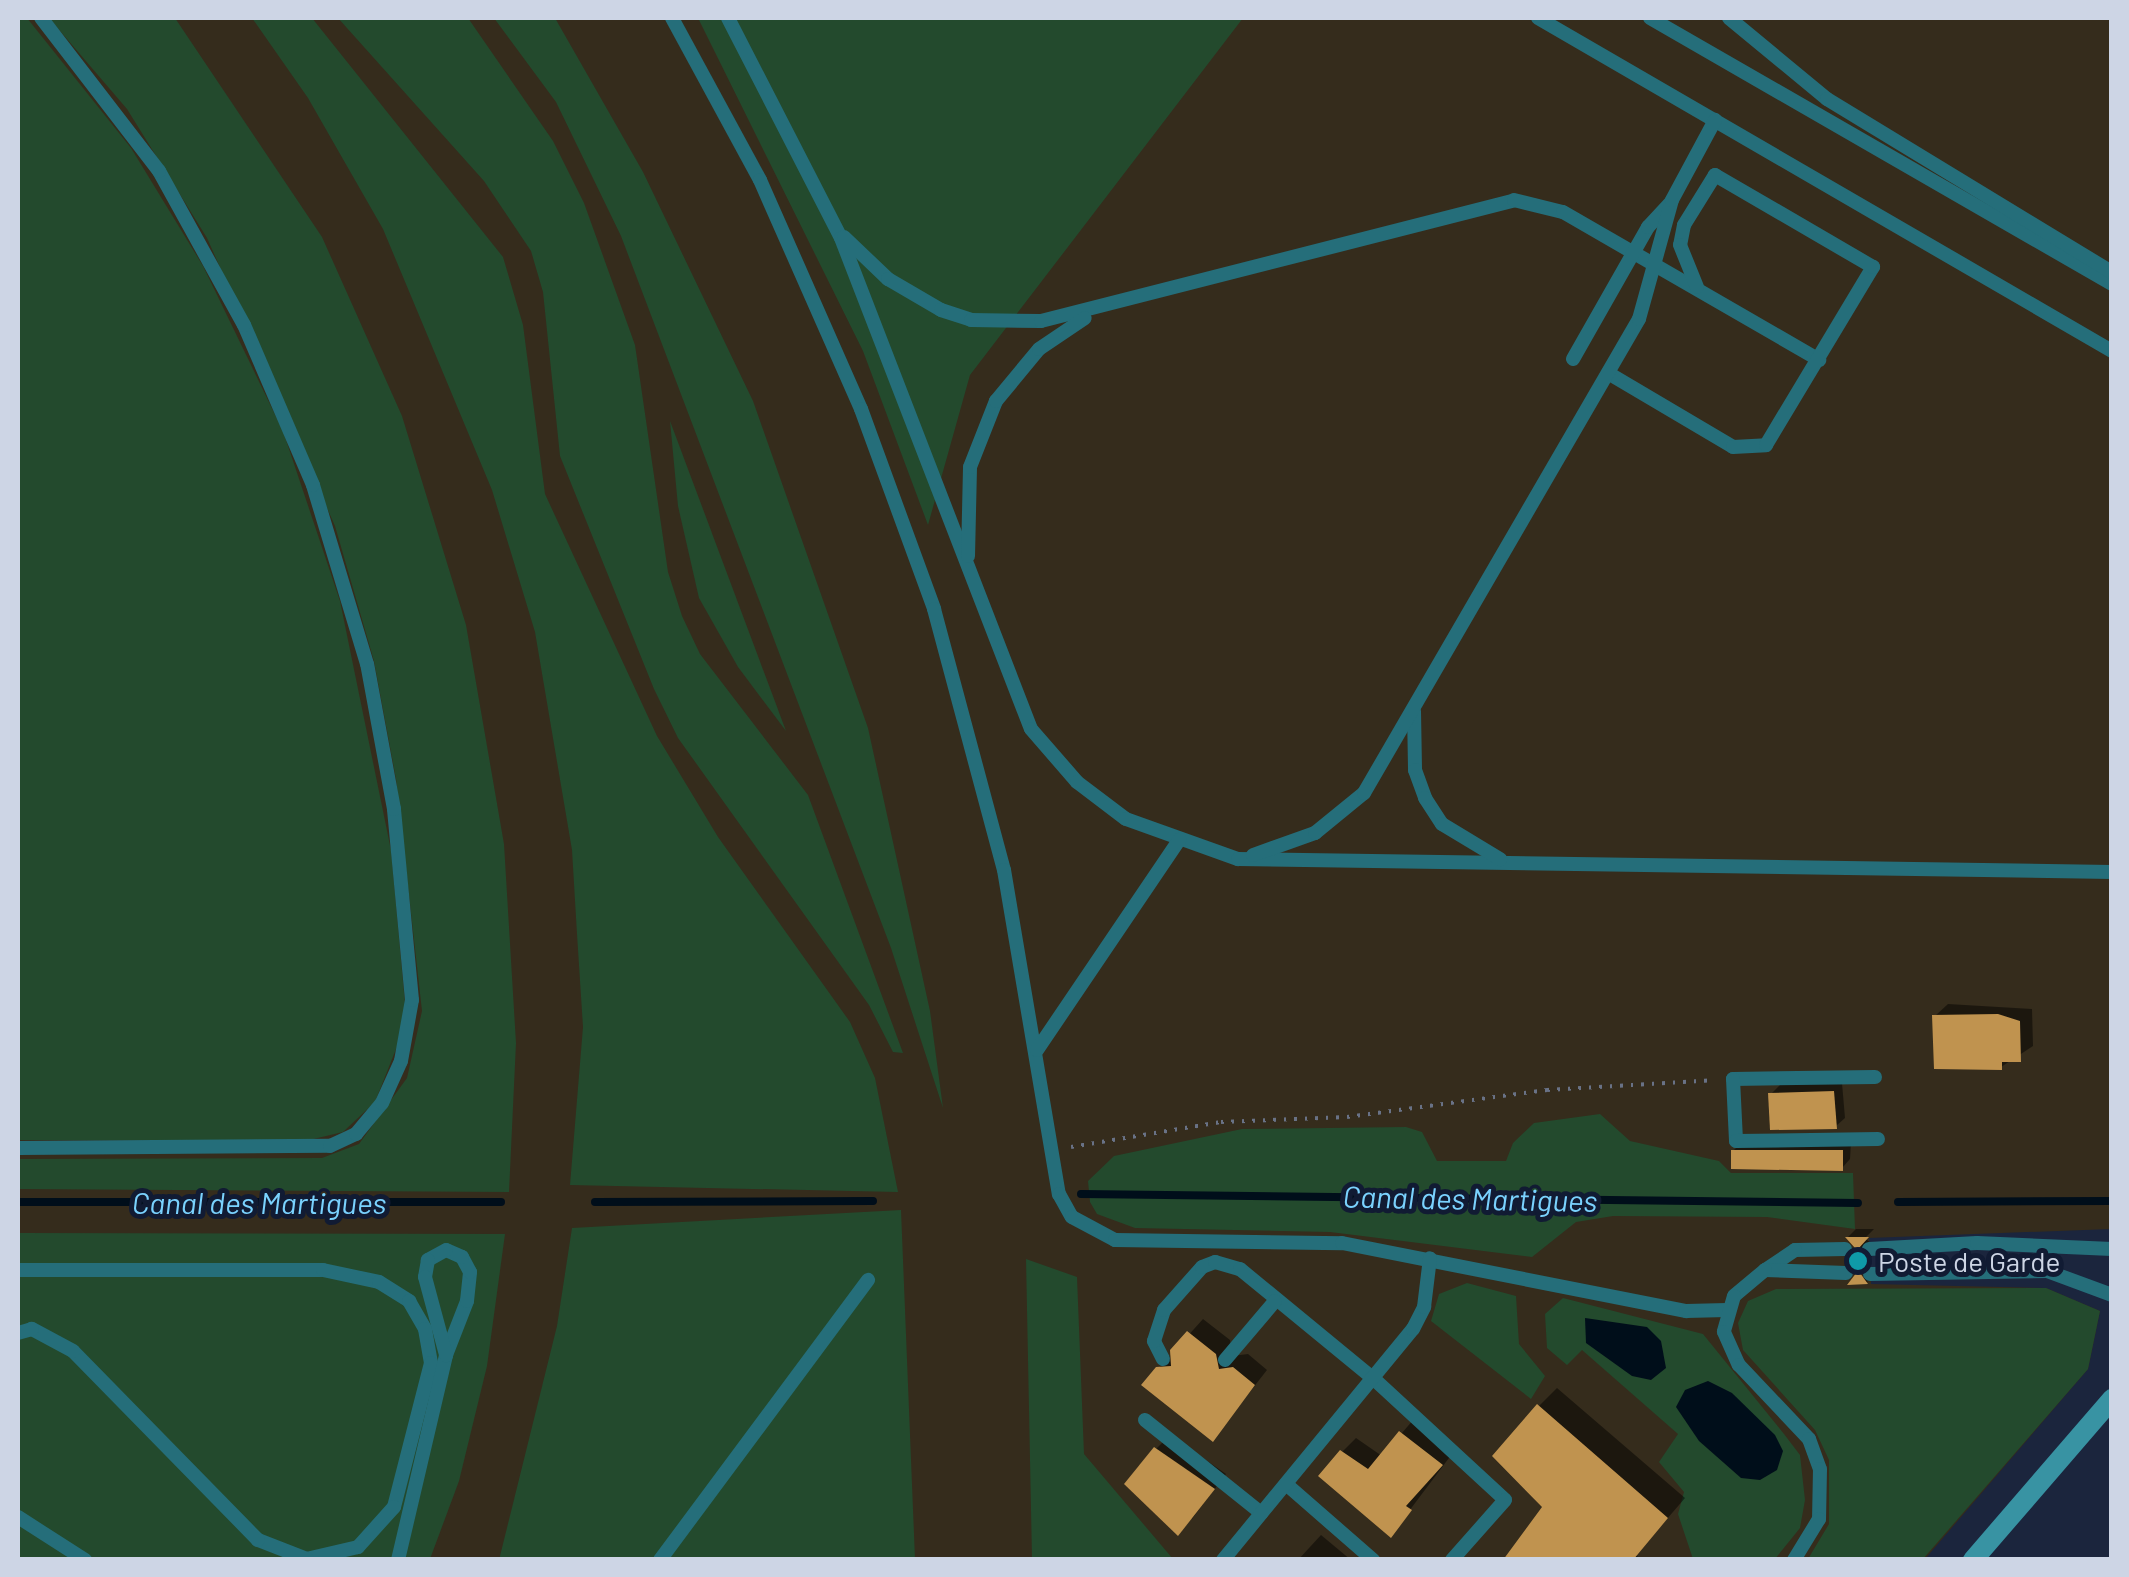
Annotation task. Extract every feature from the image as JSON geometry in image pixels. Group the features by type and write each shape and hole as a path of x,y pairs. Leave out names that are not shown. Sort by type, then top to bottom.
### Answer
{"main road":[{"path":"1973,1560 2112,1399"}],"lane":[{"path":"18,1148 330,1146 356,1134 382,1103 401,1061 412,1000 394,810 370,682 313,485 244,326 159,171 41,18"},
{"path":"672,18 760,180 861,408 934,610 1004,870 1060,1194 1072,1217 1115,1240 1342,1243 1686,1312 1726,1310"},
{"path":"728,18 837,230 1031,729 1078,782 1126,819 1238,859 2112,872"},
{"path":"1538,18 2112,351"},
{"path":"1650,18 2112,284"},
{"path":"1729,18 1826,99 2112,272"},
{"path":"1572,359 1634,252 1672,200 1716,120"},
{"path":"1608,372 1732,446 1749,449 1766,444 1778,431 1872,267 1715,175 1684,225 1680,245 1698,289"},
{"path":"837,230 888,279 956,315 1041,322 1514,200 1563,212 1819,360"},
{"path":"1238,859 1283,847 1340,817 1364,793 1639,319 1672,200"},
{"path":"968,569 970,467 996,401 1039,349 1099,310"},
{"path":"1414,707 1415,770 1442,824 1490,856 1525,864"},
{"path":"1037,1050 1179,840"},
{"path":"1874,1077 1733,1079 1736,1141 1878,1140"},
{"path":"1869,1250 1995,1243 2112,1249"},
{"path":"1794,1560 1819,1519 1820,1469 1809,1440 1730,1349 1726,1310 1742,1285 1795,1250 1845,1249"},
{"path":"398,1560 446,1356 467,1301 470,1272 462,1257 446,1250 428,1260 425,1276 446,1356"},
{"path":"1222,1560 1374,1379 1424,1307 1430,1258"},
{"path":"1164,1358 1154,1341 1164,1310 1202,1267 1215,1262 1240,1270 1374,1379 1505,1500 1452,1560"},
{"path":"18,1270 323,1270 379,1282 409,1301 424,1329 431,1363 394,1507 358,1547 327,1559 307,1558 258,1540 73,1351 32,1329 18,1333"},
{"path":"1765,1270 1846,1273"},
{"path":"1870,1274 2047,1271 2112,1295"},
{"path":"660,1560 868,1280"},
{"path":"1225,1360 1276,1301"},
{"path":"1144,1420 1261,1514"},
{"path":"1286,1484 1373,1560"},
{"path":"18,1517 85,1560"}],"path":[{"path":"1052,1150 1221,1122 1733,1079"}],"shaded area":[{"path":"18,18 2111,18 2111,1229 1869,1238 1871,1284 2046,1288 2100,1311 2088,1369 1925,1559 18,1559"}],"green space":[{"path":"18,18 27,18 131,148 203,266 283,431 340,601 391,850 405,1004 398,1044 375,1102 343,1132 305,1141 18,1140"},
{"path":"49,18 175,18 322,237 402,416 466,625 504,844 516,1043 509,1192 18,1189 18,1159 322,1158 359,1144 407,1078 422,1011 396,779 374,661 335,526 207,238 127,109"},
{"path":"252,18 312,18 503,257 523,325 545,494 657,736 718,837 850,1022 875,1078 898,1192 570,1185 583,1027 572,850 535,632 492,490 383,229 308,98"},
{"path":"338,18 468,18 553,141 584,203 635,345 668,572 682,616 700,654 808,795 903,1053 893,1052 869,1005 678,738 654,689 560,456 543,292 531,251 484,181"},
{"path":"494,18 555,18 643,172 753,401 868,728 930,1011 943,1108 891,948 621,236 556,102"},
{"path":"698,18 1243,18 970,375 928,525 863,351"},
{"path":"670,421 786,731 738,667 699,598 678,506"},
{"path":"1600,1114 1630,1141 1719,1161 1731,1173 1853,1173 1855,1229 1767,1217 1613,1216 1576,1222 1532,1257 1330,1232 1135,1228 1097,1214 1090,1202 1088,1181 1114,1156 1242,1129 1406,1127 1422,1132 1437,1161 1506,1161 1513,1143 1534,1123"},
{"path":"901,1210 915,1559 499,1560 557,1326 572,1228"},
{"path":"18,1233 505,1234 487,1366 459,1481 430,1559 18,1560"},
{"path":"1026,1259 1077,1277 1084,1454 1173,1559 1032,1559"},
{"path":"1467,1283 1516,1296 1519,1344 1545,1376 1531,1399 1431,1321 1439,1294"},
{"path":"2046,1288 2100,1311 2088,1369 1923,1559 1808,1559 1829,1524 1829,1460 1815,1430 1743,1350 1738,1323 1748,1301 1776,1289"},
{"path":"1563,1298 1703,1334 1800,1455 1805,1500 1800,1528 1775,1559 1693,1559 1678,1514 1684,1492 1659,1462 1678,1434 1582,1350 1567,1365 1547,1348 1545,1314"}],"water":[{"path":"1585,1318 1647,1327 1661,1341 1666,1368 1651,1380 1632,1376 1586,1343"},
{"path":"1708,1381 1732,1393 1775,1435 1783,1451 1777,1470 1760,1480 1741,1478 1699,1441 1676,1407 1685,1390"}],"building":[{"path":"1998,1014 2020,1021 2021,1062 2002,1062 2002,1070 1934,1069 1932,1015"},
{"path":"1834,1091 1837,1129 1770,1130 1768,1093"},
{"path":"1731,1150 1843,1150 1843,1171 1731,1169"},
{"path":"1845,1237 1869,1237 1858,1249 1869,1260 1860,1273 1868,1284 1847,1285 1857,1272 1846,1262 1855,1248"},
{"path":"1187,1331 1216,1354 1219,1369 1233,1367 1255,1385 1213,1442 1141,1385 1156,1367 1171,1366 1170,1350"},
{"path":"1537,1404 1668,1518 1633,1560 1503,1560 1542,1507 1492,1456"},
{"path":"1399,1431 1443,1465 1406,1506 1412,1510 1391,1538 1318,1476 1340,1450 1368,1469"},
{"path":"1154,1447 1215,1489 1178,1536 1124,1484"}],"waterway":[{"name":"Canal des Martigues","path":"1081,1194 1858,1203"},
{"name":"Canal des Martigues","path":"595,1202 873,1201"},
{"name":"Canal des Martigues","path":"1898,1202 2112,1201"},
{"name":"Canal des Martigues","path":"18,1202 501,1202"}],"place":[{"name":"Poste de Garde","path":"1858,1261"}]}
